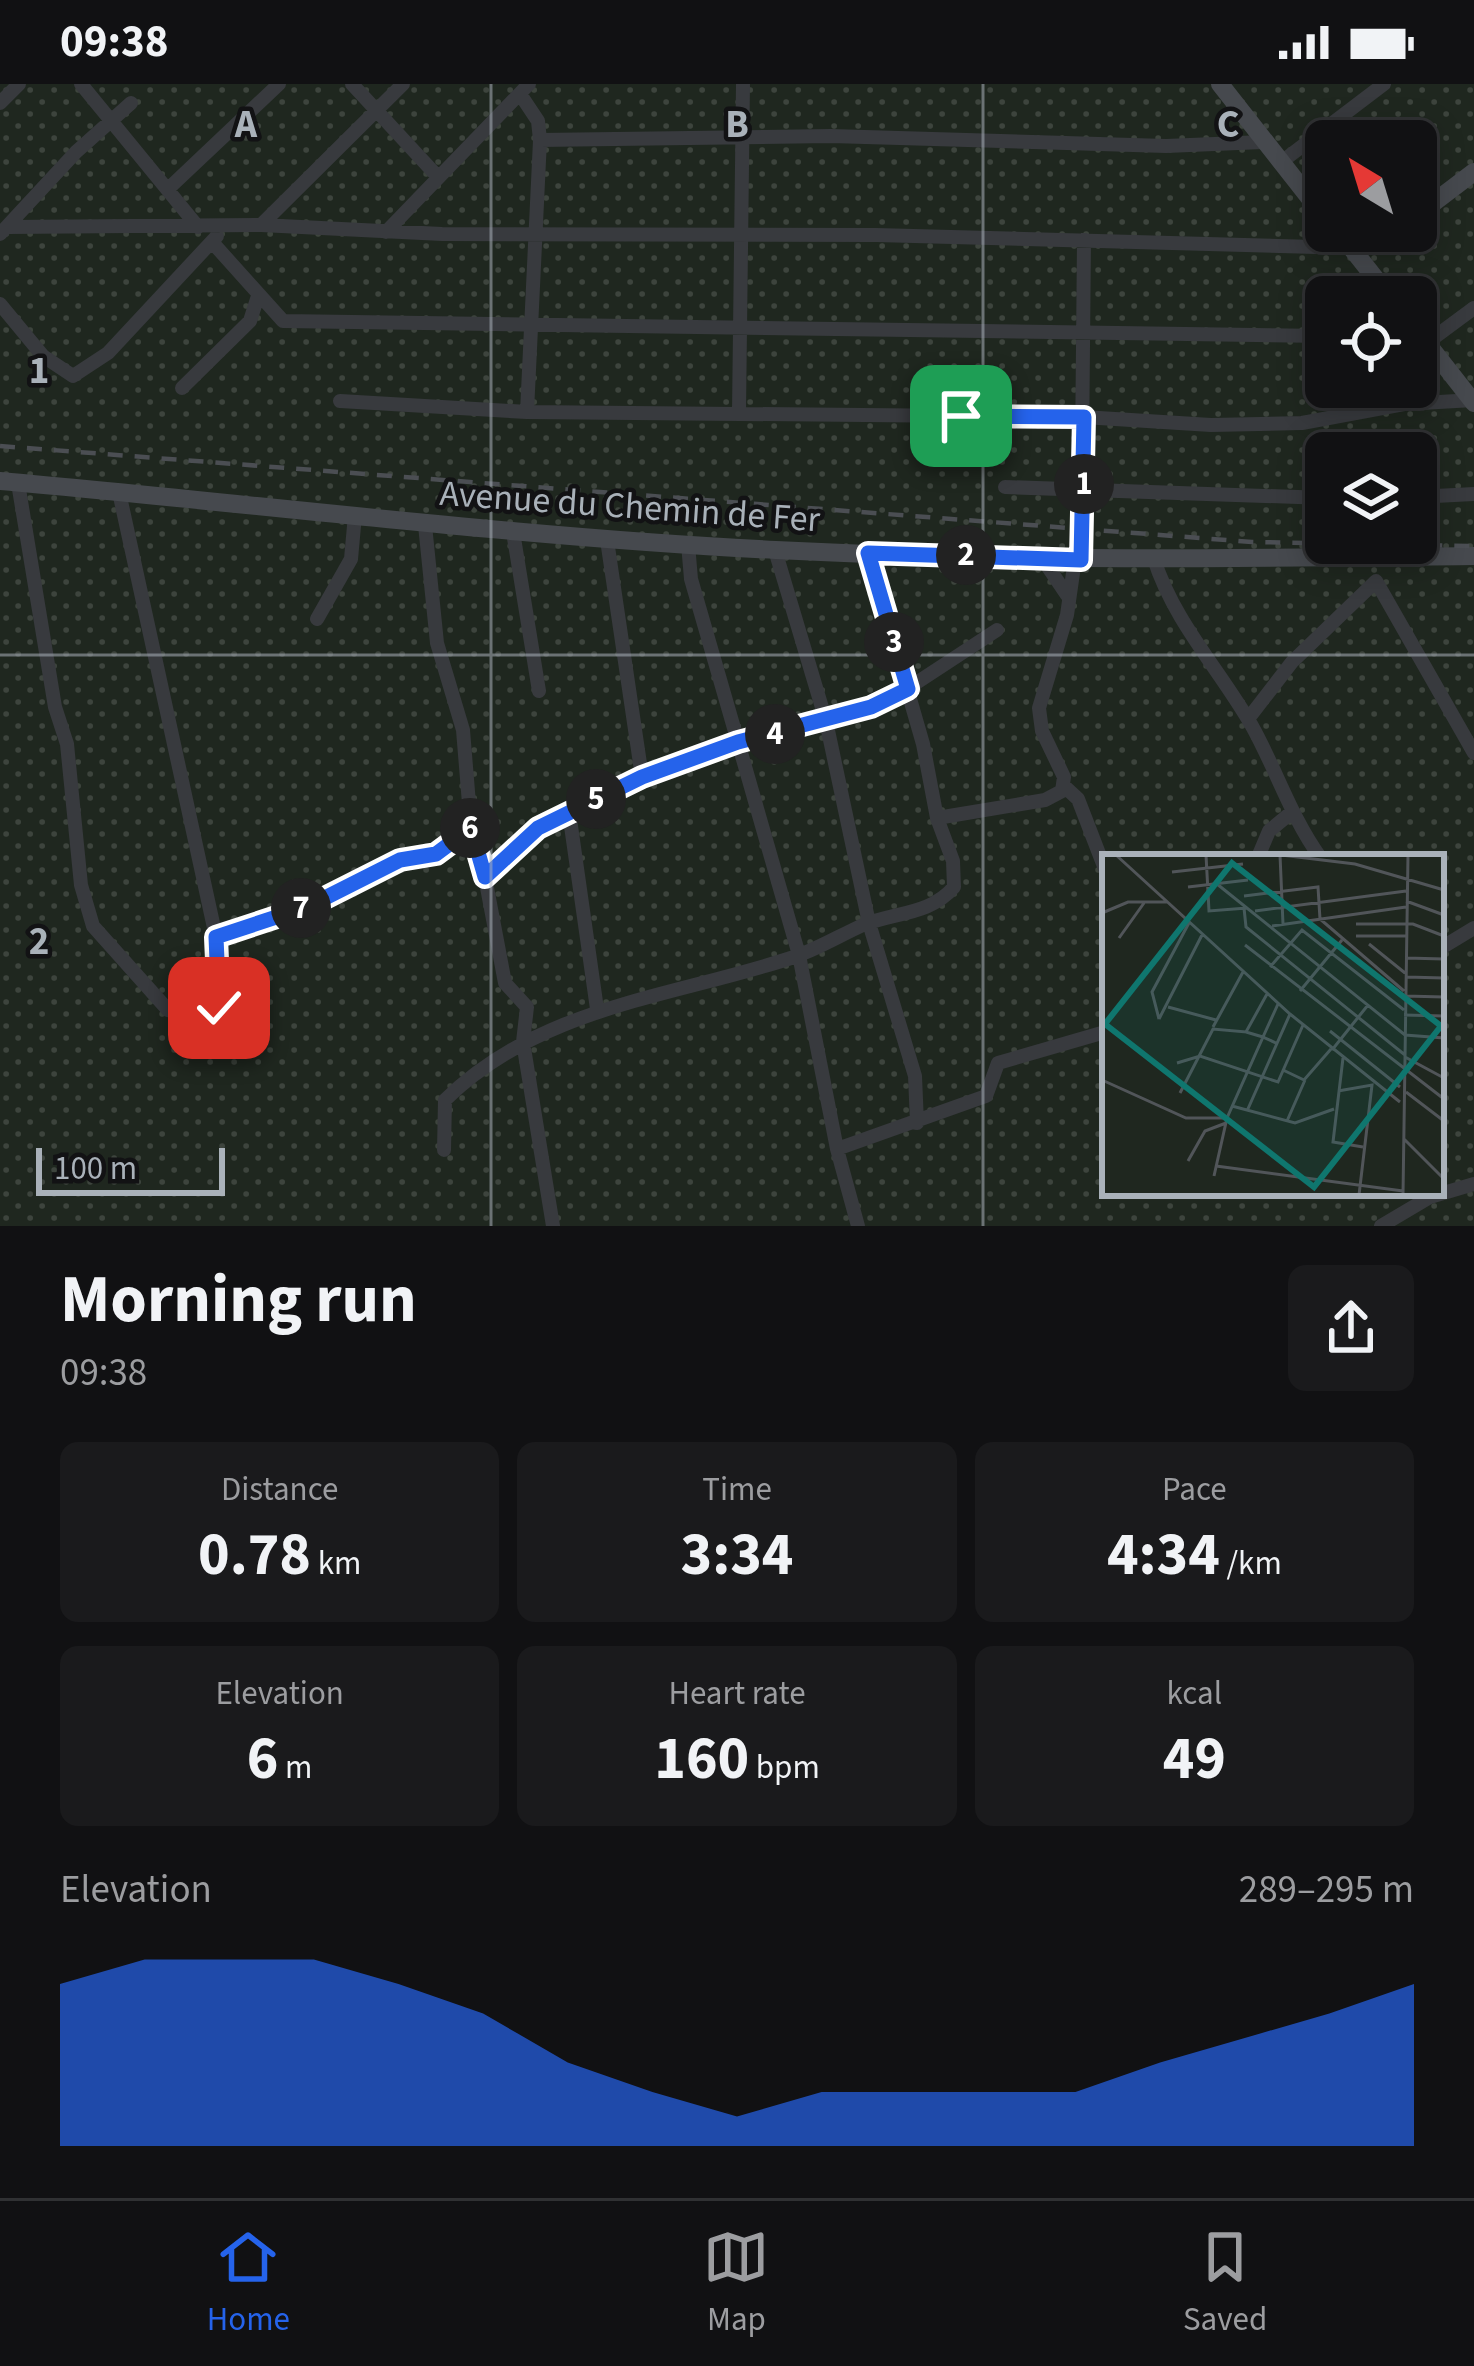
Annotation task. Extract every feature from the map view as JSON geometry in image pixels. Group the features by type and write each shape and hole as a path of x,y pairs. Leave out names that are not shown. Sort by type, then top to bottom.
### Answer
{"street":[{"path":"0,104 19,84"},
{"path":"81,84 198,226"},
{"path":"168,189 279,84"},
{"path":"352,84 438,177"},
{"path":"261,225 403,84"},
{"path":"739,412 743,84"},
{"path":"1220,84 1305,193"},
{"path":"1280,163 1384,84"},
{"path":"386,232 525,89 540,140 527,412"},
{"path":"4,231 131,104"},
{"path":"540,140 831,136 1166,146 1263,142"},
{"path":"1437,201 1472,175"},
{"path":"4,231 261,225 386,232 1305,247"},
{"path":"0,304 43,356 73,376 108,353 226,226"},
{"path":"1084,240 1084,492 1078,559 1039,708 1042,731 1064,785 1078,799 1102,861"},
{"path":"212,242 283,321 1305,336"},
{"path":"1356,252 1374,276"},
{"path":"182,388 250,321 258,296"},
{"path":"1437,326 1474,308"},
{"path":"1437,355 1473,401"},
{"path":"340,401 527,412 1302,423 1404,404 1473,401"},
{"path":"9,482 67,744 81,886 93,926 168,1010 203,1020 214,1018 219,1008 216,937 119,492"},
{"name":"Avenue du Chemin de Fer","path":"9,482 425,525 775,550 1078,559 1474,556"},
{"path":"1005,487 1305,497"},
{"path":"1437,495 1474,494"},
{"path":"317,619 351,560 356,515"},
{"path":"425,525 437,643 464,730 471,828 506,983 527,1007 523,1042 553,1226"},
{"path":"513,532 539,691"},
{"path":"607,540 642,777"},
{"path":"688,544 691,579 799,955 853,1224"},
{"path":"775,550 826,722 869,922 915,1076 917,1123"},
{"path":"444,1150 445,1100 523,1042 597,1009 799,955 869,922 932,906 954,887 953,861 937,818 908,689 868,553"},
{"path":"1042,558 1067,595"},
{"path":"1154,559 1206,661 1248,719 1292,812 1318,854"},
{"path":"1248,719 1292,662 1376,581 1474,753"},
{"path":"908,689 997,630"},
{"path":"485,877 528,836 642,777 738,742 826,722"},
{"path":"937,818 1055,798 1064,785"},
{"path":"569,812 597,1009"},
{"path":"1259,854 1269,831 1292,812"},
{"path":"216,937 307,907 400,860 436,854 471,828"},
{"path":"1444,945 1474,928"},
{"path":"836,1149 986,1096 998,1063 1102,1033"},
{"path":"1444,1191 1474,1184"},
{"path":"1381,1226 1426,1196"}],"path":[{"path":"826,722 908,689"}],"shaded area":[{"path":"0,84 1474,84 1474,1226 0,1226"}],"railway":[{"path":"0,446 1252,542 1474,546"}],"route":[{"path":"219,1008 216,937 307,907 400,860 436,854 471,828 485,877 538,828 642,777 738,742 826,722 908,689 868,553 1081,560 1084,417 961,416"}]}
